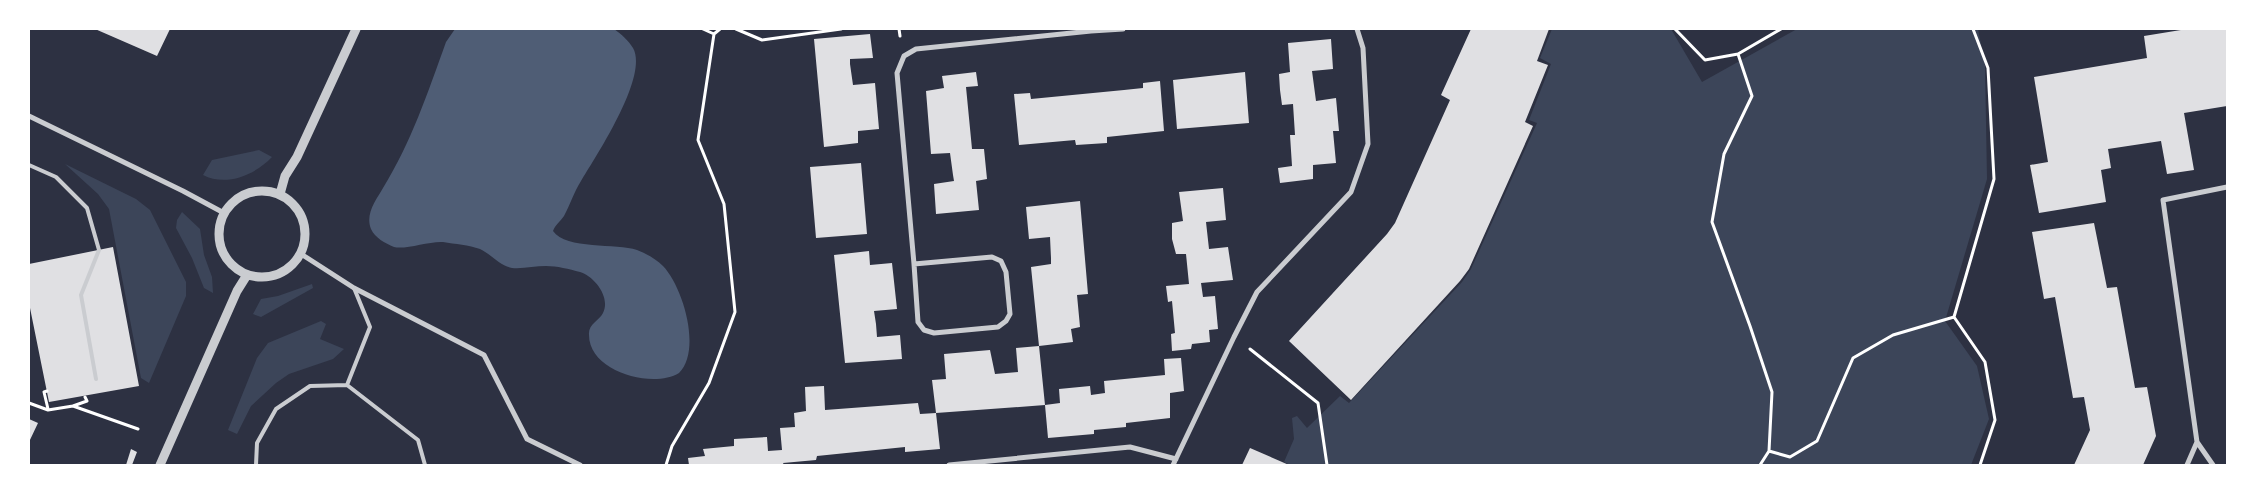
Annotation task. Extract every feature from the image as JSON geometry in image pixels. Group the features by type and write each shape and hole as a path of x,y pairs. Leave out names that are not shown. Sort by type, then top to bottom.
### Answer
{"street":[{"path":"280,194 286,176 297,157 356,29"},
{"path":"914,264 992,257 1001,261 1006,272 1010,314 1006,321 998,327 934,333 924,330 918,322 897,72 904,56 916,49 1091,30 1123,29"},
{"path":"1173,465 1234,337 1258,292 1350,192 1368,144 1362,48 1357,29"},
{"path":"29,116 183,191 224,214"},
{"path":"2213,465 2197,442 2163,200 2227,187"},
{"path":"268,191 280,194 292,202 300,213 305,226 305,240 301,254 284,272 265,277 247,275 234,268 224,257 219,243 218,228 231,203 248,193 268,191"},
{"path":"301,254 354,288 484,355 527,439 580,465"},
{"path":"160,465 237,291 247,275"},
{"path":"2187,465 2197,442"},
{"path":"949,465 1130,447 1176,459"}],"lane":[{"path":"29,165 56,176 87,208 99,250 82,295 96,379"},
{"path":"347,385 370,327 354,288"},
{"path":"256,465 257,443 276,409 310,386 347,385 418,440 425,465"}],"path":[{"path":"703,29 714,34"},
{"path":"666,465 672,446 709,383 735,312 724,204 698,140 714,34 720,29"},
{"path":"736,29 762,40 841,29"},
{"path":"1675,29 1705,60 1738,54 1781,29"},
{"path":"1954,317 1994,180 1988,68 1973,29"},
{"path":"1738,54 1752,96 1724,154 1712,222 1772,392 1769,451 1760,465"},
{"path":"1769,451 1790,457 1817,440 1853,358 1894,335 1954,317"},
{"path":"1954,317 1985,362 1995,420 1980,465"},
{"path":"1234,337 1318,403 1327,465"},
{"path":"47,392 44,392 48,410"},
{"path":"29,403 48,410 87,401 85,396"},
{"path":"72,406 138,429"}],"shaded area":[{"path":"455,29 614,29 633,48 636,61 634,77 628,96 564,216 553,231 560,237 580,244 637,250 663,266 677,288 687,319 689,350 686,363 679,373 654,379 639,378 611,368 599,359 592,348 589,331 603,313 605,300 600,288 585,274 550,266 512,268 503,265 480,249 443,242 399,248 394,247 381,240 371,229 369,218 372,207 402,153 418,117 446,42"},
{"path":"1552,29 1671,29 1702,82 1797,29 1978,29 1985,66 1987,179 1945,321 1977,366 1989,419 1971,465 1290,465 1284,462 1294,439 1292,418 1297,416 1307,428 1340,396 1349,403 1462,282 1471,269 1537,123 1529,120 1551,64 1540,58"},
{"path":"259,150 272,157 249,174 221,180 203,175 212,160"},
{"path":"65,164 136,199 150,210 186,282 186,296 149,383 141,378 109,209 98,194"},
{"path":"182,212 200,229 204,255 212,277 213,293 204,288 192,258 176,228 177,220"},
{"path":"312,284 313,288 261,317 253,314 261,299 278,296"},
{"path":"321,321 326,324 320,339 344,349 333,359 289,374 276,383 251,406 237,434 228,430 257,358 268,343"}],"building":[{"path":"95,29 170,29 157,56"},
{"path":"1471,29 1549,29 1537,61 1548,65 1525,122 1533,126 1469,269 1351,400 1289,341 1395,223 1450,100 1441,95"},
{"path":"2187,29 2227,29 2227,106 2184,113 2194,170 2167,174 2161,141 2108,149 2111,168 2101,170 2106,202 2039,213 2030,165 2048,162 2034,77 2147,58 2144,36"},
{"path":"870,34 873,58 850,59 850,64 853,85 875,83 879,129 858,131 858,143 824,147 814,39"},
{"path":"1331,39 1333,69 1312,71 1316,101 1336,98 1339,131 1333,131 1336,163 1313,165 1313,179 1280,183 1278,168 1292,166 1290,135 1295,135 1293,104 1282,105 1280,90 1279,74 1290,72 1288,43"},
{"path":"976,72 978,86 966,87 972,149 984,149 987,179 976,181 979,210 936,214 934,184 954,181 950,153 931,154 926,91 944,88 942,76"},
{"path":"1245,72 1249,123 1177,129 1173,80"},
{"path":"1160,81 1164,131 1107,137 1107,143 1076,145 1075,140 1019,145 1014,94 1030,93 1031,99 1143,88 1143,83"},
{"path":"861,163 867,234 816,238 810,167"},
{"path":"1223,188 1226,220 1206,222 1209,249 1228,247 1233,280 1201,283 1203,297 1215,296 1218,329 1209,330 1210,342 1192,344 1191,349 1172,351 1171,334 1175,333 1172,301 1168,302 1166,286 1189,284 1186,254 1176,254 1172,239 1172,223 1183,221 1179,192"},
{"path":"1080,201 1088,294 1077,295 1080,327 1071,329 1073,342 1039,346 1031,267 1051,264 1050,237 1029,239 1026,207"},
{"path":"2094,223 2107,288 2117,287 2135,388 2147,387 2156,436 2143,465 2074,465 2090,430 2084,397 2073,398 2055,297 2044,299 2032,232"},
{"path":"113,247 139,386 49,402 29,303 29,264"},
{"path":"869,251 870,265 892,263 897,309 874,311 877,337 900,335 902,359 845,363 834,255"},
{"path":"1039,346 1045,405 936,413 932,380 946,379 944,354 990,350 995,374 1018,372 1016,348"},
{"path":"1181,358 1184,391 1170,393 1170,418 1126,423 1126,427 1094,430 1094,434 1048,438 1045,405 1060,403 1059,389 1090,386 1091,395 1105,393 1104,381 1165,375 1164,359"},
{"path":"824,386 825,410 918,403 920,414 936,413 940,449 905,452 905,447 817,456 816,460 783,463 784,465 689,465 688,458 705,456 703,449 734,446 734,439 767,437 768,451 782,450 780,428 795,427 794,413 806,411 805,387"},
{"path":"29,419 38,423 29,442"},
{"path":"1250,448 1289,465 1242,465"},
{"path":"131,449 137,452 132,465 126,465"}]}
